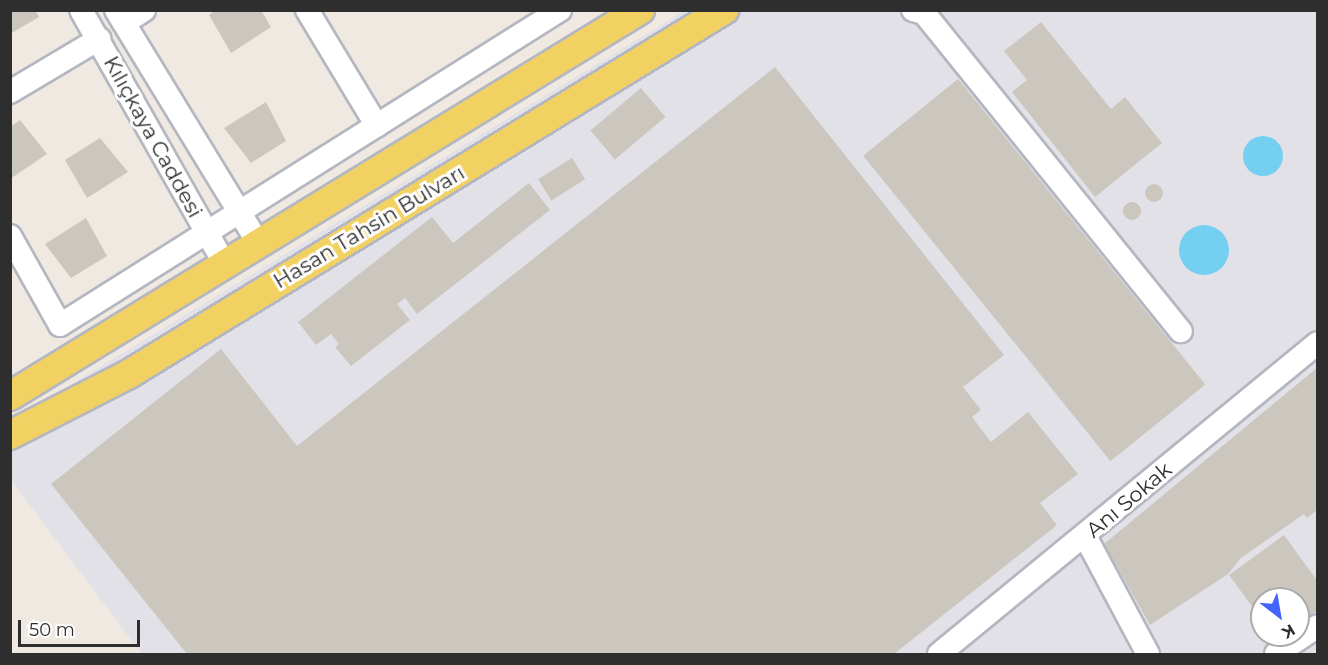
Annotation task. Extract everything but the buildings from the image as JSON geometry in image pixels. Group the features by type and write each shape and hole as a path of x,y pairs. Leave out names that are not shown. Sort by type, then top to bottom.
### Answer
{"main road":[{"name":"Hasan Tahsin Bulvarı","path":"10,396 260,246 640,10"},
{"name":"Hasan Tahsin Bulvarı","path":"10,435 129,374 724,10"},
{"path":"129,374 151,339 259,273 264,262 260,246"}],"street":[{"name":"Kılıçkaya Caddesi","path":"81,10 225,265"},
{"path":"120,17 144,10"},
{"path":"307,10 377,126"},
{"path":"10,236 60,325 560,10"},
{"path":"913,10 924,13 1181,331"},
{"name":"Kılıçkaya Caddesi","path":"120,17 260,246"},
{"path":"10,92 99,39"},
{"name":"Anı Sokak","path":"939,654 1317,343"},
{"path":"1085,536 1148,654"},
{"path":"1276,654 1317,626"}],"shaded area":[{"path":"684,11 1317,11 1317,654 142,654 11,480 11,421"}],"water":[{"path":"1263,136 1277,142 1283,156 1277,170 1263,176 1249,170 1243,156 1249,142"},
{"path":"1209,225 1222,232 1228,240 1228,260 1222,268 1214,274 1199,275 1186,268 1180,260 1179,245 1186,232 1194,226"}]}
